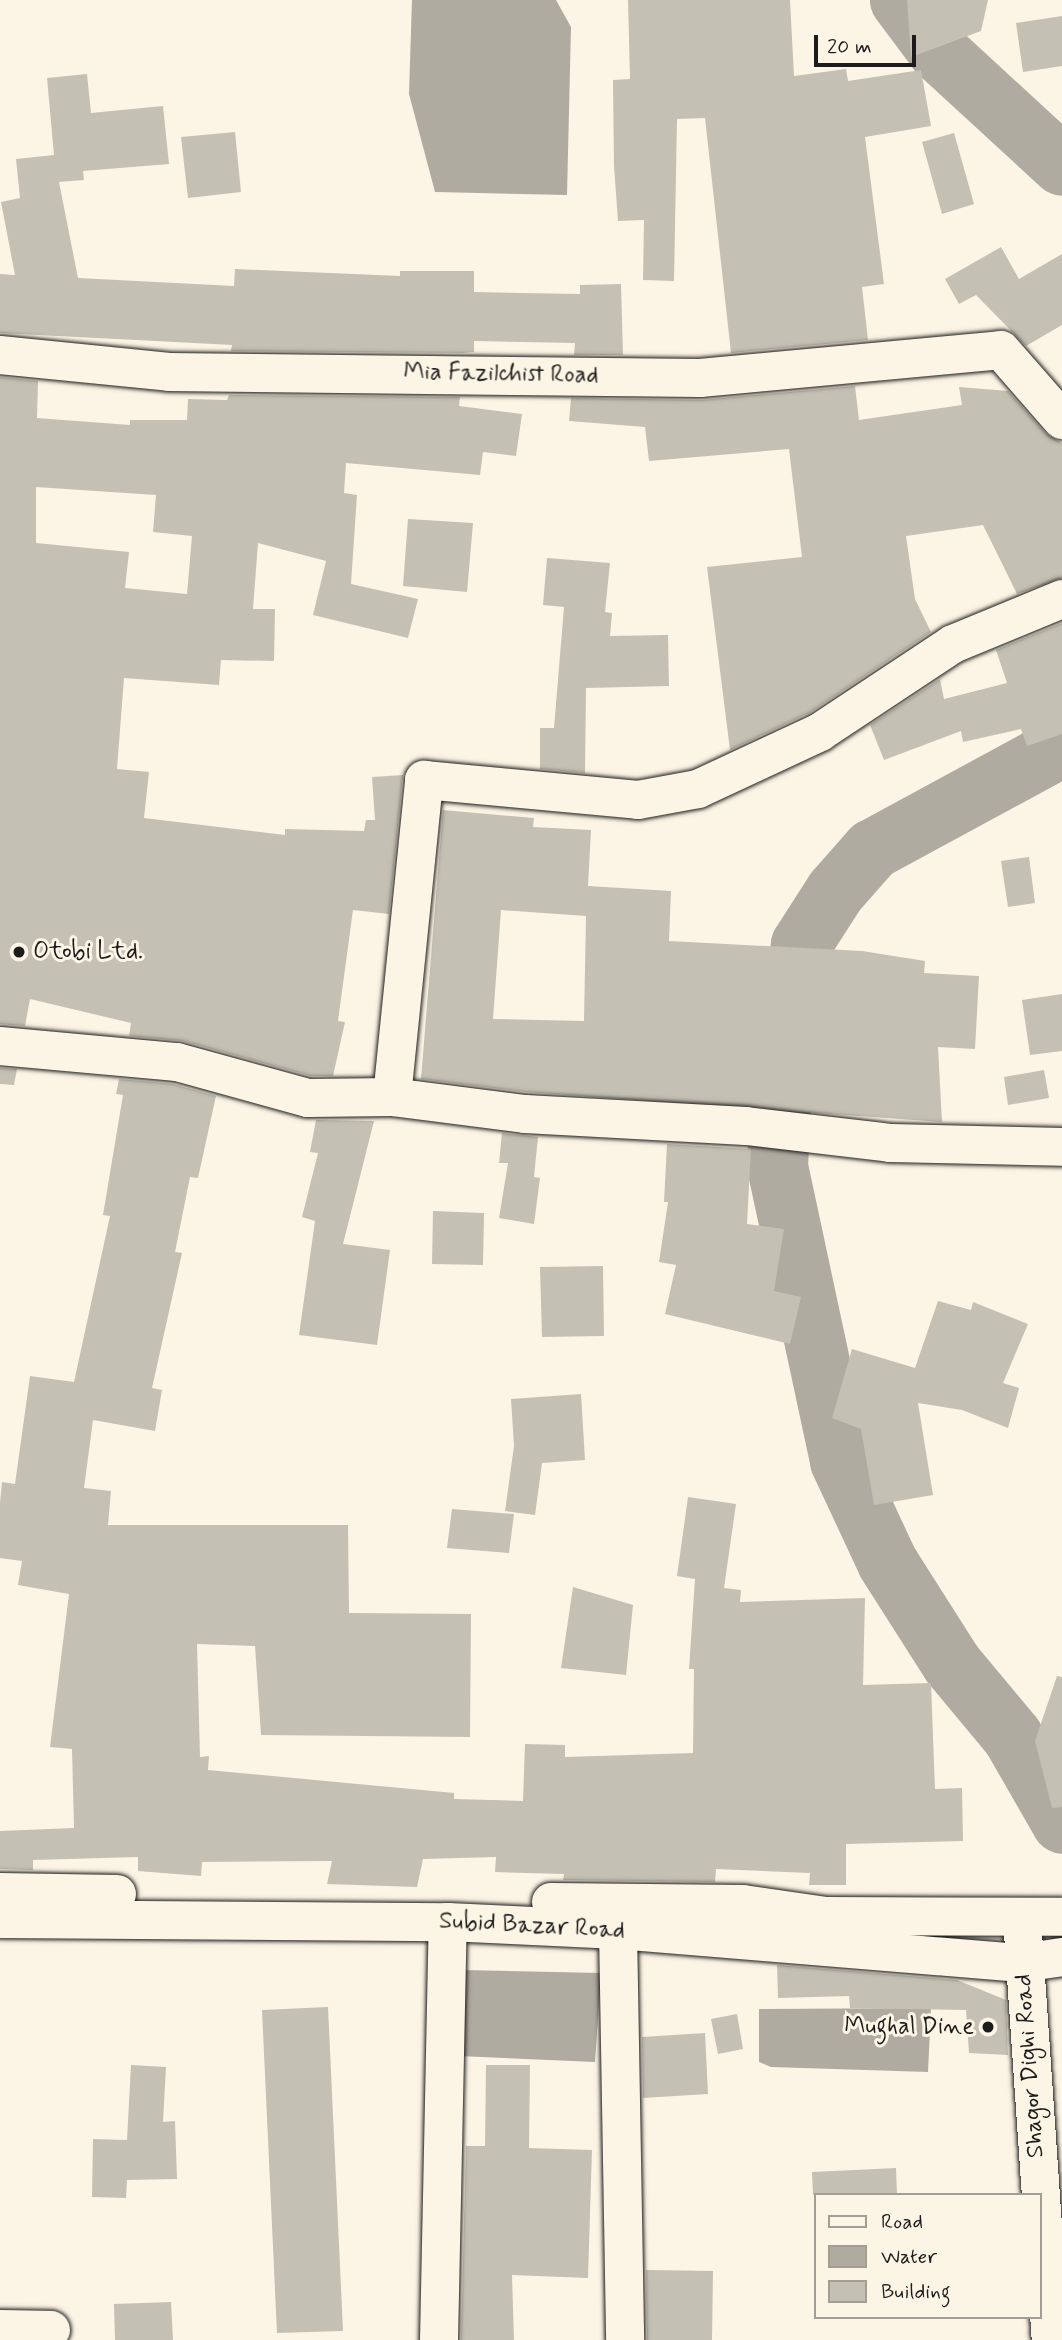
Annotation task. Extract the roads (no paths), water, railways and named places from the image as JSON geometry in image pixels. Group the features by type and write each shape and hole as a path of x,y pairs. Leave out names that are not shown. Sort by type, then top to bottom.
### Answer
{"street":[{"name":"Mia Fazilchist Road","path":"0,355 169,372 701,378 1002,350 1062,420"},
{"path":"392,1097 424,780 638,800 698,789 820,732 953,645 1062,599"},
{"path":"0,1046 177,1062 308,1098 392,1097 525,1114 747,1126 891,1143 1062,1147"},
{"name":"Subid Bazar Road","path":"0,1892 743,1904 826,1916 1062,1917"},
{"name":"Shagor Dighi Road","path":"1023,1918 1022,1963 1040,2193"},
{"name":"Subid Bazar Road","path":"0,1919 447,1922 618,1930 1022,1963 1062,1957"},
{"path":"439,2340 447,1922"},
{"path":"618,1930 625,2340"},
{"name":"Shagor Dighi Road","path":"1041,2210 1051,2340"},
{"path":"0,2329 51,2330"}],"water":[{"path":"412,0 556,0 571,27 567,195 435,192 409,94"},
{"path":"462,1970 601,1973 595,2062 458,2056"},
{"path":"931,2008 928,2072 771,2067 759,2062 759,2009"}],"waterway":[{"path":"900,0 938,51 1062,165"},
{"path":"1062,746 872,849 835,891 801,944 781,1087 777,1166 840,1461 887,1562 952,1664 1012,1736 1062,1823"}],"place":[{"name":"Otobi Ltd.","path":"19,952"},
{"name":"Mughal Dine","path":"988,2027"}]}
